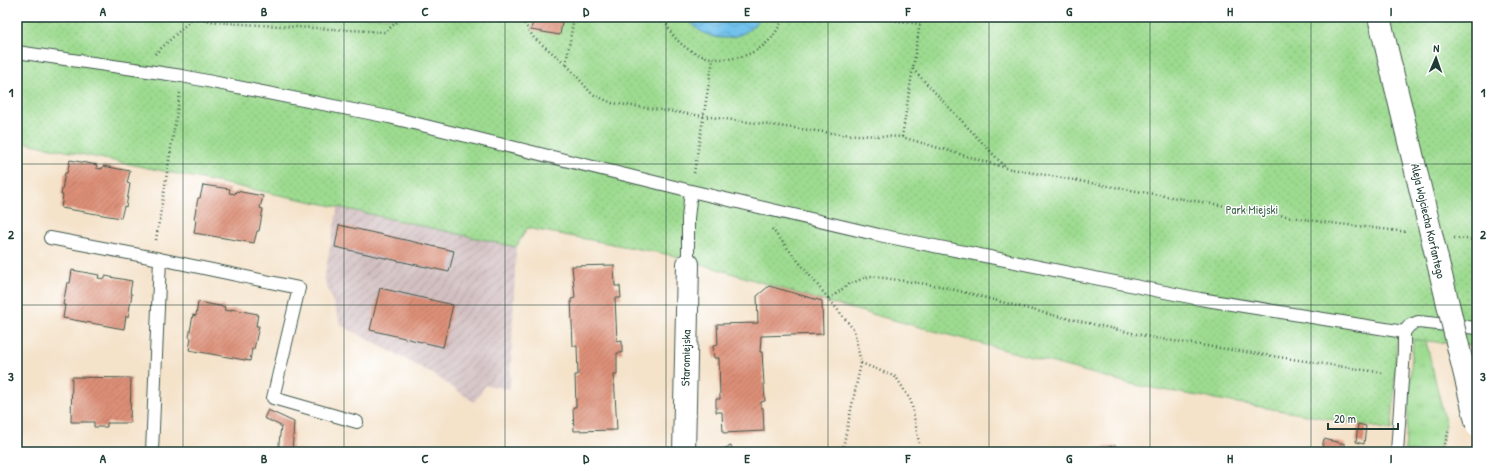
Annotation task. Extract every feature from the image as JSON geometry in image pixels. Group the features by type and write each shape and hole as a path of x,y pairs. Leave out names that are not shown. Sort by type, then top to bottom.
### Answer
{"main road":[{"name":"Aleja Wojciecha Korfantego","path":"1379,17 1477,425"},
{"name":"Staromiejska","path":"684,452 688,264"}],"lane":[{"path":"17,52 182,76 389,117 692,185 752,205 879,235 1200,300 1404,332"},
{"path":"688,264 688,218 692,185"},
{"path":"50,238 299,288 273,398 357,422"},
{"path":"152,452 160,259"},
{"path":"1397,452 1404,332 1410,326 1418,322 1477,328"}],"path":[{"path":"180,17 226,23 385,32 403,17"},
{"path":"520,17 534,38 566,64 592,94 612,103 840,134 902,137 1006,168 1322,222 1414,233"},
{"path":"566,64 574,17"},
{"path":"664,17 666,25 678,41 694,53 713,59 733,59 753,53 769,41 781,25 783,17"},
{"path":"868,17 920,24"},
{"path":"902,137 921,17"},
{"path":"169,41 192,18"},
{"path":"692,185 713,59"},
{"path":"913,69 1006,168"},
{"path":"160,259 155,247 182,76"},
{"path":"752,205 854,330 862,362 842,452"},
{"path":"1453,238 1477,240"},
{"path":"829,299 849,284 870,276 940,286 1154,338 1402,376"},
{"path":"862,362 896,377 911,400 919,442"},
{"path":"1443,452 1449,429"}],"shaded area":[{"path":"338,207 516,247 510,389 486,385 474,402 433,374 341,325 324,278"}],"green space":[{"name":"Park Miejski","path":"17,17 1477,17 1477,346 1397,338 1392,430 1135,385 830,303 671,255 527,228 516,247 338,207 17,141"},
{"path":"1413,340 1426,341 1446,425 1439,452 1405,452"}],"water":[{"path":"686,17 760,17 753,26 744,33 734,37 723,38 713,37 703,32 694,26"}],"building":[{"path":"534,17 563,17 560,35 531,30"},
{"path":"70,160 97,165 96,168 102,169 103,166 130,171 127,183 130,184 126,207 124,206 121,218 61,208 63,195 61,195 65,173 67,173"},
{"path":"203,185 230,189 229,193 235,194 236,191 263,196 260,208 263,209 259,231 257,231 254,243 194,233 196,220 194,219 198,198 200,198"},
{"path":"339,225 454,251 449,272 335,247"},
{"path":"614,265 615,286 620,286 621,298 615,298 617,341 622,340 622,353 617,353 617,375 614,375 617,430 574,431 573,407 576,407 575,375 578,375 577,346 573,346 571,299 575,298 572,266"},
{"path":"72,270 99,275 98,278 105,279 105,276 132,281 130,293 132,294 128,317 126,316 124,329 63,318 65,305 63,305 67,283 70,283"},
{"path":"769,286 822,301 823,334 761,336 760,352 762,352 765,401 761,402 761,407 763,408 764,431 723,433 722,412 716,412 716,399 720,399 719,358 714,358 713,346 718,345 717,324 758,323 757,296"},
{"path":"380,288 453,305 443,347 370,330"},
{"path":"198,302 225,307 224,310 231,311 231,309 258,314 256,326 259,326 250,361 189,350 191,338 189,337 193,315 196,316"},
{"path":"72,377 131,378 130,423 107,423 107,427 94,427 94,422 71,422"},
{"path":"268,410 294,422 292,452 278,452 281,426 264,418"},
{"path":"1358,424 1366,426 1364,444 1356,442"},
{"path":"1324,439 1345,444 1344,452 1321,452"},
{"path":"731,446 733,452 715,452"},
{"path":"1116,446 1116,452 1092,452 1092,449"},
{"path":"504,448 513,451 513,452 503,452"},
{"path":"294,449 305,451 305,452 293,452"},
{"path":"1084,449 1084,452 1065,452 1065,451"}]}
